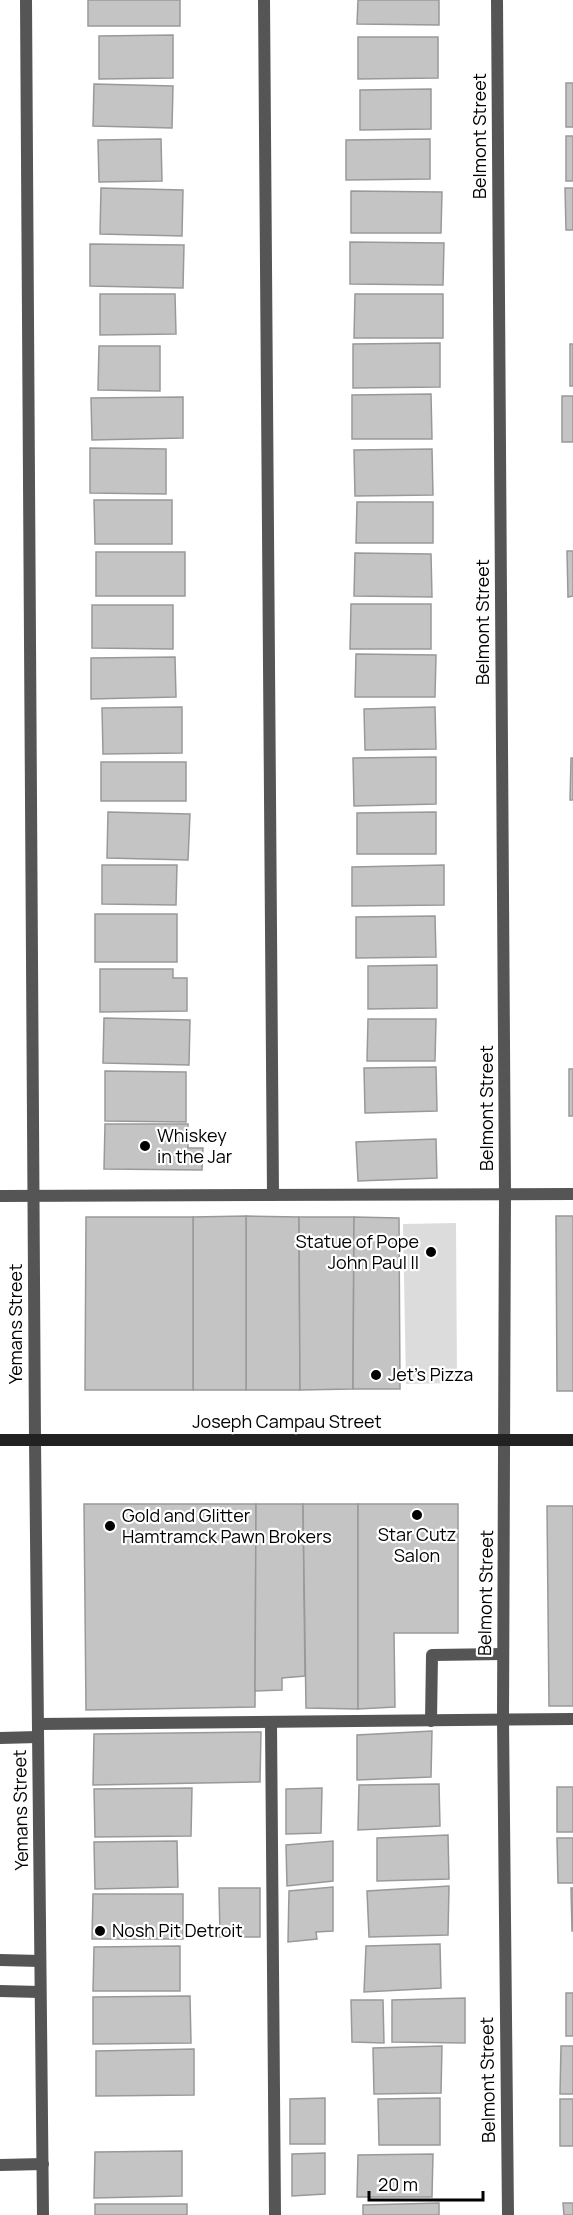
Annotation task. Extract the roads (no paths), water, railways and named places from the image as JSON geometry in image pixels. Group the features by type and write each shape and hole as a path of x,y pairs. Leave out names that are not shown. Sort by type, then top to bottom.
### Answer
{"street":[{"name":"Yemans Street","path":"26,0 33,1196 43,2215"},
{"path":"264,0 273,1195"},
{"name":"Belmont Street","path":"497,0 506,1193 503,1720 508,2215"},
{"path":"0,1196 573,1194"},
{"name":"Joseph Campau Street","path":"0,1440 573,1440"},
{"path":"431,1720 432,1655 503,1654"},
{"path":"0,1738 38,1731 271,1722 573,1719"},
{"path":"271,1722 275,2215"},
{"path":"0,1960 40,1961"},
{"path":"0,1991 40,1992"},
{"path":"0,2165 43,2164"}],"place":[{"name":"Whiskey in the Jar","path":"145,1146"},
{"name":"Statue of Pope John Paul II","path":"431,1252"},
{"name":"Jet's Pizza","path":"376,1375"},
{"name":"Star Cutz Salon","path":"417,1515"},
{"name":"Gold and Glitter Hamtramck Pawn Brokers","path":"110,1526"},
{"name":"Nosh Pit Detroit","path":"100,1931"}]}
